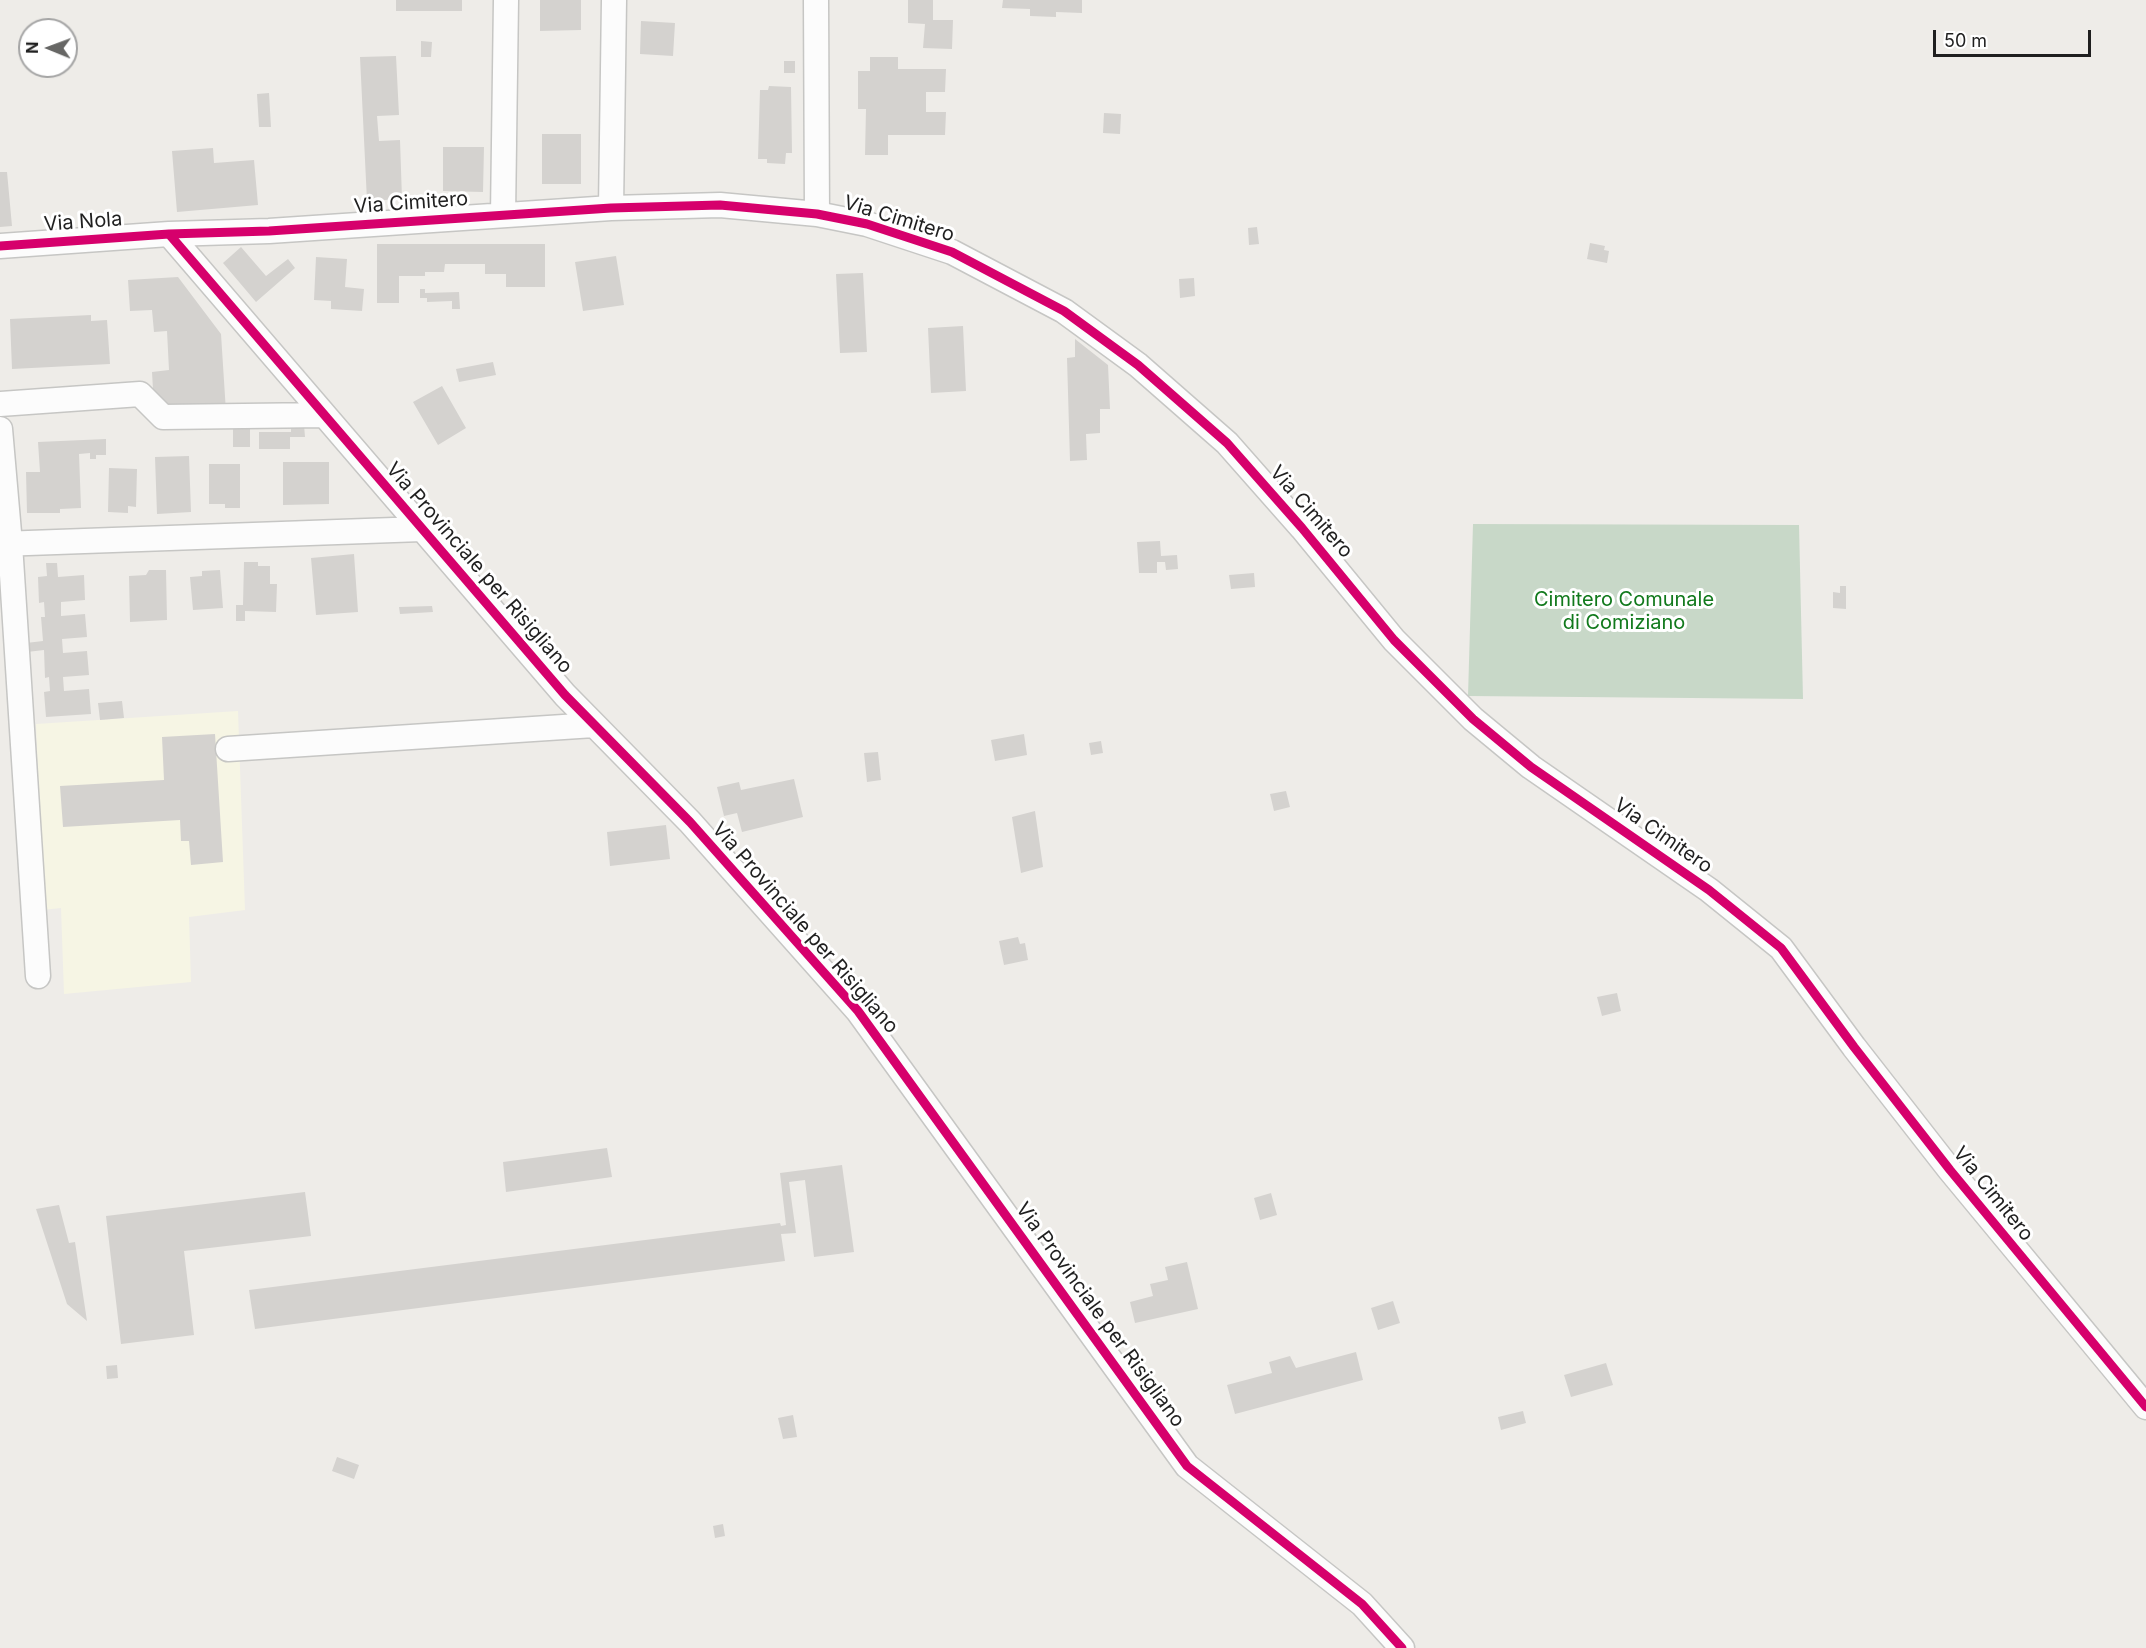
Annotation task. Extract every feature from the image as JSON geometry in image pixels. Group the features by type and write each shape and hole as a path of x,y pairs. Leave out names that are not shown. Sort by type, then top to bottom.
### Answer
{"street":[{"path":"503,215 506,0"},
{"path":"611,208 614,0"},
{"path":"816,0 816,214"},
{"name":"Via Cimitero","path":"169,234 269,231 611,208 720,205 816,214 867,224 952,252 1064,311 1138,365 1227,443 1302,528 1394,640 1473,718 1531,767 1708,890 1781,948 1854,1047 1950,1170 2146,1407"},
{"name":"Via Nola","path":"0,246 169,234"},
{"name":"Via Provinciale per Risigliano","path":"169,234 565,695 690,822 858,1011 1187,1466 1362,1604 1402,1648"},
{"path":"0,404 140,394 163,417 324,415"},
{"path":"0,429 5,544 38,976"},
{"path":"5,544 422,529"},
{"path":"228,749 594,725"}],"shaded area":[{"path":"238,711 245,910 189,917 191,982 64,994 61,908 43,910 36,724"}],"green space":[{"name":"Cimitero Comunale di Comiziano","path":"1473,524 1799,525 1803,699 1468,696"}],"building":[{"path":"396,0 462,0 462,11 396,11"},
{"path":"540,0 581,0 581,30 540,31"},
{"path":"908,0 933,0 933,20 953,20 952,49 923,48 925,24 908,23"},
{"path":"1003,0 1082,0 1082,13 1056,12 1056,17 1030,16 1030,9 1002,8"},
{"path":"641,21 675,23 673,56 640,54"},
{"path":"421,41 432,42 431,57 421,57"},
{"path":"396,56 399,115 377,116 379,141 400,140 402,199 367,201 360,57"},
{"path":"870,57 898,57 898,69 946,69 945,92 926,92 926,112 946,112 945,135 888,135 888,155 865,155 866,109 858,109 858,71 870,71"},
{"path":"784,61 795,61 795,73 784,73"},
{"path":"769,86 791,87 792,153 786,153 785,164 767,163 767,159 758,159 760,90 768,90"},
{"path":"269,93 271,127 259,127 257,94"},
{"path":"1104,113 1121,114 1120,134 1103,133"},
{"path":"542,134 581,134 581,184 542,184"},
{"path":"443,147 484,147 483,192 443,191"},
{"path":"213,148 214,163 254,160 258,205 177,212 172,151"},
{"path":"0,172 7,172 12,226 0,227"},
{"path":"1257,227 1259,244 1249,245 1248,228"},
{"path":"1590,243 1605,246 1604,250 1609,251 1607,263 1587,259"},
{"path":"377,244 545,244 545,287 506,287 506,274 485,274 485,264 445,264 444,272 425,272 425,276 399,276 399,303 377,303"},
{"path":"241,247 266,276 288,259 295,268 256,302 223,263"},
{"path":"616,256 624,305 583,311 575,262"},
{"path":"316,257 347,259 345,287 364,289 362,311 331,309 331,301 314,300"},
{"path":"863,273 867,352 840,353 836,274"},
{"path":"178,277 221,334 226,412 204,413 203,404 154,407 152,372 169,370 167,331 154,332 152,310 130,311 128,280"},
{"path":"1194,278 1195,296 1180,298 1179,279"},
{"path":"420,289 425,289 425,293 459,292 460,309 452,309 452,301 427,302 427,298 420,298"},
{"path":"91,315 91,321 107,320 110,364 12,369 10,319"},
{"path":"963,326 966,391 931,393 928,328"},
{"path":"1075,339 1108,365 1110,409 1100,409 1100,433 1086,434 1087,460 1070,461 1067,358 1075,357"},
{"path":"493,362 496,375 459,382 456,369"},
{"path":"442,386 466,428 438,445 413,402"},
{"path":"291,425 304,425 305,437 290,437 290,449 259,449 259,432 291,432"},
{"path":"233,428 250,428 250,447 233,447"},
{"path":"106,439 106,455 96,455 96,459 90,459 90,453 79,454 81,508 60,509 60,513 27,513 26,472 40,472 38,442"},
{"path":"189,456 191,512 157,514 155,457"},
{"path":"283,462 329,462 329,504 283,505"},
{"path":"209,464 240,464 240,508 225,508 225,504 209,504"},
{"path":"109,468 137,469 136,507 128,506 128,513 108,512"},
{"path":"1160,541 1161,556 1177,555 1178,569 1166,570 1165,562 1157,562 1157,573 1139,573 1137,542"},
{"path":"354,554 358,612 316,615 311,558"},
{"path":"244,562 258,562 258,566 270,566 270,584 277,584 276,612 245,611 245,621 236,621 236,605 243,605"},
{"path":"46,563 57,563 58,577 84,575 85,600 61,602 61,616 85,614 87,637 62,639 63,653 87,651 89,675 63,677 64,691 89,689 91,714 46,717 44,692 50,691 49,677 45,678 44,650 27,652 26,643 43,641 41,617 45,617 44,602 39,603 38,577 47,576"},
{"path":"149,570 166,570 167,620 130,622 129,576 146,575"},
{"path":"220,570 223,608 193,610 190,577 202,576 202,571"},
{"path":"1254,573 1255,587 1231,589 1229,575"},
{"path":"1840,586 1846,586 1846,609 1833,608 1833,592 1840,593"},
{"path":"432,606 433,612 400,614 399,607"},
{"path":"122,701 124,718 100,720 98,703"},
{"path":"215,734 223,862 191,865 189,841 181,841 180,820 63,827 60,786 164,780 162,737"},
{"path":"1024,734 1027,755 995,761 991,740"},
{"path":"1101,741 1103,753 1091,755 1089,743"},
{"path":"878,752 881,780 867,782 864,753"},
{"path":"794,779 803,817 742,832 737,813 724,816 717,787 739,782 741,790"},
{"path":"1286,791 1290,807 1274,811 1270,794"},
{"path":"1035,811 1043,867 1021,873 1012,817"},
{"path":"666,825 670,859 610,866 607,832"},
{"path":"1018,937 1020,944 1025,943 1028,960 1004,965 999,941"},
{"path":"1617,993 1621,1011 1602,1016 1597,997"},
{"path":"607,1148 612,1177 506,1192 503,1162"},
{"path":"842,1165 854,1252 814,1257 805,1180 789,1182 796,1233 781,1234 785,1261 255,1329 249,1290 780,1223 781,1226 786,1225 780,1173"},
{"path":"305,1192 311,1236 184,1251 194,1335 121,1344 106,1216"},
{"path":"1271,1193 1277,1215 1260,1220 1254,1198"},
{"path":"59,1205 69,1243 75,1242 87,1321 67,1304 36,1209"},
{"path":"1187,1262 1198,1309 1135,1323 1130,1302 1153,1296 1150,1284 1168,1280 1165,1267"},
{"path":"1393,1301 1400,1323 1378,1330 1371,1308"},
{"path":"1356,1352 1363,1380 1235,1414 1227,1385 1272,1373 1269,1362 1290,1356 1296,1368"},
{"path":"1606,1363 1613,1385 1571,1397 1564,1375"},
{"path":"117,1365 118,1378 107,1379 106,1366"},
{"path":"1523,1411 1526,1423 1501,1430 1498,1417"},
{"path":"793,1415 797,1437 783,1439 778,1418"},
{"path":"337,1457 359,1465 354,1479 332,1471"},
{"path":"723,1524 725,1536 715,1538 713,1526"}],"cycle path":[{"path":"0,246 611,208 720,205 817,214 867,224 952,252 1064,311 1138,365 1227,443 1302,528 1394,640 1473,719 1531,767 1709,890 1781,948 1854,1047 1950,1170 2146,1407"},
{"path":"169,234 565,695 690,822 858,1011 1187,1466 1362,1604 1402,1648"}]}
